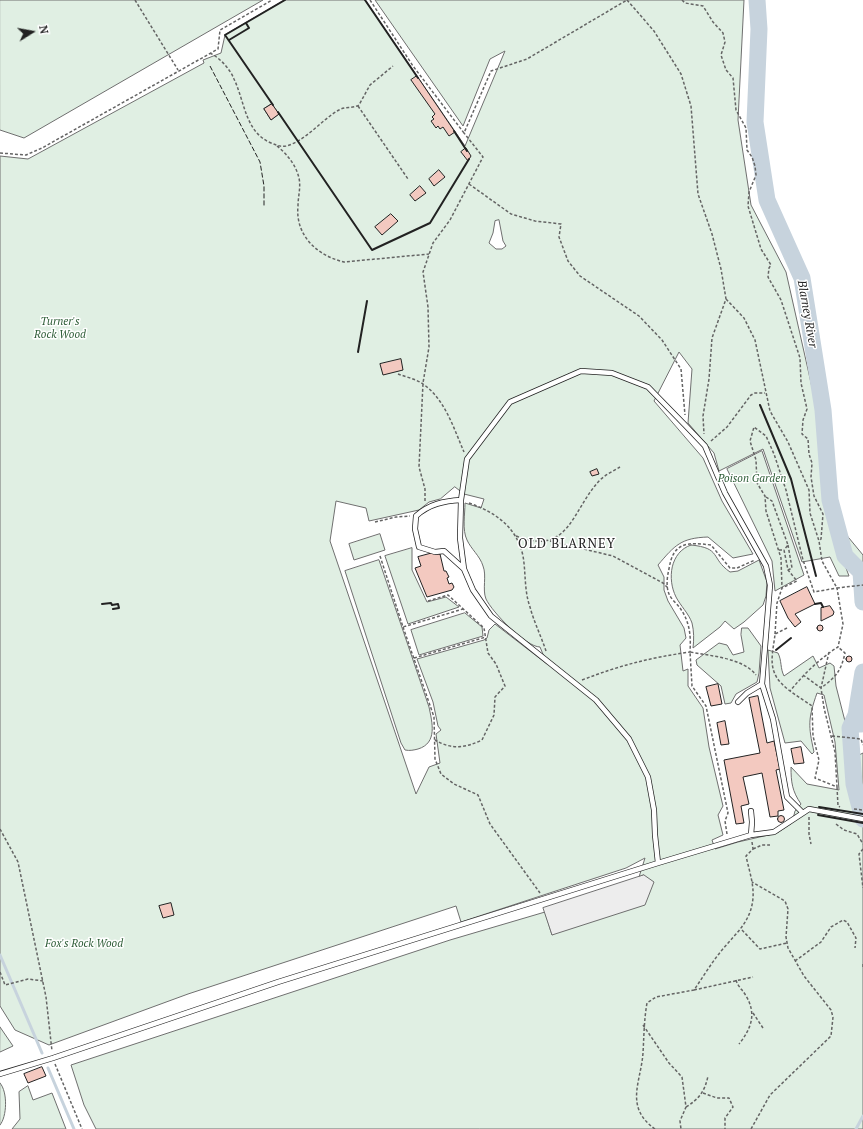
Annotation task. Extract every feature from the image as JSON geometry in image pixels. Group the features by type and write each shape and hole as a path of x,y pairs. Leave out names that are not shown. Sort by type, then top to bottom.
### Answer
{"lane":[{"path":"658,862 654,835 654,810 648,777 629,739 596,700 491,616 472,590 464,569 460,538 461,500 467,459 510,402 581,371 612,373 648,387 686,425 705,446 725,493 766,566 770,585 762,684 773,719 787,797 802,812"},
{"path":"461,500 448,500 425,508 416,516 415,529 419,547 435,552 444,551 464,569"},
{"path":"738,702 747,693 762,684"},
{"path":"0,1074 278,982 658,862 751,835 774,832 802,812 809,809 863,819"},
{"path":"751,811 751,835"}],"path":[{"path":"136,0 179,71"},
{"path":"0,153 26,155 42,148 179,71 218,49 220,30 272,0"},
{"path":"370,0 413,66 483,157 450,220 433,242 423,272 428,307 429,348 423,384 419,467 425,489 425,508"},
{"path":"464,133 491,71 527,59 627,0 654,31 681,74 691,106 698,194 712,234 721,268 726,299 712,338 709,379 703,416 705,446"},
{"path":"682,0 685,3 703,6 713,22 724,32 725,42 721,55 724,60 726,70 733,78 736,110 746,128 747,150 752,157 755,166 756,175 749,192 748,206 761,249 772,265 769,268 768,277 781,300 800,358 801,382 807,409 803,420 802,434 808,439 809,454 812,463 811,477 814,496 823,514 821,539 819,541"},
{"path":"210,53 216,56 234,77 247,118 253,128 260,136 277,146 291,161 296,170 300,186 298,205 299,224 308,242 332,259 344,262 429,254"},
{"path":"277,146 285,146 297,140 339,110 358,106 370,85 393,66"},
{"path":"358,106 408,178"},
{"path":"469,184 511,214 536,221 561,224 559,237 568,261 580,276 639,316 662,340 682,369 686,425"},
{"path":"726,299 744,318 755,340 770,411 788,442 809,490 810,514 819,541 822,561 837,588 842,624 838,647 803,675 790,691"},
{"path":"398,374 423,384 435,396 445,410 467,459"},
{"path":"705,446 727,427 751,395 755,393 765,393"},
{"path":"788,570 792,568 788,545 772,501 766,496 757,483 756,460 750,441 754,426 766,436 774,454 786,490 803,560 814,592 863,585"},
{"path":"515,535 529,541 548,540 558,537 600,480 620,467"},
{"path":"766,496 766,512 781,558 782,588 777,602 772,661 775,674 790,691 812,706 813,736 819,760 815,778 837,787"},
{"path":"461,500 488,510 507,525 515,535 523,555 525,586 530,608 540,632 546,652 546,660"},
{"path":"375,522 396,516 416,516"},
{"path":"548,540 613,556 663,583 668,588"},
{"path":"728,842 725,821 728,813 706,706 692,686 690,652 691,636 687,621 669,594 667,578 671,558 680,546 692,542 711,545 730,568 737,568 761,557"},
{"path":"782,588 797,580 788,570 784,550 788,545"},
{"path":"779,550 784,550"},
{"path":"380,556 434,717 435,759 441,774 454,784 478,795 490,824 543,898"},
{"path":"428,601 448,595 484,628 488,653 496,664 505,686 495,697 494,715 482,740 470,746 457,748 444,746 435,740"},
{"path":"403,627 463,609"},
{"path":"775,634 787,628"},
{"path":"414,658 486,637"},
{"path":"821,688 832,680 842,668 845,653 838,647"},
{"path":"574,683 618,666 650,658 690,652 734,662 750,668 762,684"},
{"path":"830,652 821,688 824,708 835,752 838,806"},
{"path":"803,675 821,688"},
{"path":"832,736 861,739 863,745"},
{"path":"809,809 809,834 811,844"},
{"path":"836,824 844,830 858,834 863,844"},
{"path":"0,829 18,862 43,981 52,1058 82,1129"},
{"path":"751,835 753,849"},
{"path":"694,990 722,950 741,930 748,917 753,899 752,882 746,856 753,849 762,845 770,845"},
{"path":"863,849 859,854 863,888"},
{"path":"751,1129 770,1095 831,1036 833,1017 831,1010 807,980 795,961 787,943 788,909 785,901 752,882"},
{"path":"795,961 821,942 831,927 843,920 847,922 856,938 855,948"},
{"path":"741,930 760,949 787,943"},
{"path":"0,972 5,985 28,979 43,981"},
{"path":"655,1129 645,1122 636,1094 643,1055 643,1025 647,1004 656,997 753,977"},
{"path":"736,980 739,988 746,996 752,1013 763,1028"},
{"path":"739,1044 747,1034 751,1024 752,1013"},
{"path":"643,1025 669,1063 682,1077 686,1107"},
{"path":"681,1129 680,1120 686,1107 695,1101 702,1093 708,1076"},
{"path":"702,1093 716,1098 729,1098 733,1108 725,1118 725,1129"}],"green space":[{"path":"0,0 263,0 24,138 0,130"},
{"path":"285,0 365,0 465,146 505,51 490,59 463,126 375,0 744,0 738,120 751,205 786,272 816,405 825,502 834,536 849,576 839,576 830,557 802,562 763,449 719,471 714,453 688,423 692,369 679,352 654,401 703,458 722,501 753,554 733,558 708,537 699,538 691,539 679,544 669,552 658,565 664,577 664,590 668,601 684,628 686,638 680,645 683,671 688,669 688,686 703,708 709,747 723,806 718,815 723,835 712,840 715,849 777,833 792,823 795,811 801,804 793,786 791,767 807,784 839,790 835,742 824,695 817,693 812,709 810,728 814,752 812,754 801,741 785,743 770,688 768,650 778,653 784,676 813,656 819,668 830,663 834,666 836,686 847,729 855,806 861,802 857,765 859,755 863,753 863,1129 96,1129 84,1105 71,1065 450,940 545,912 552,935 644,875 639,877 645,858 626,868 461,922 456,906 188,994 49,1045 15,1030 0,1006 0,156 28,159 204,63 203,60 221,53 225,35","holes":["272,104 279,114 271,120 264,109","499,220 503,241 506,246 502,249 496,249 489,243 493,233 495,221","455,487 464,494 484,499 481,508 465,503 464,527 465,536 483,566 485,574 484,591 486,599 489,605 510,628 526,641 540,647 547,664 495,624 489,630 487,638 484,640 417,659 433,702 438,726 441,730 436,734 440,763 429,767 416,794 330,541 336,501 366,508 369,521 419,510 429,502 440,499"]},
{"name":"Poison Garden","path":"762,451 804,575 775,591 772,561 727,469"},
{"path":"844,532 863,555 863,568 848,553"},
{"path":"380,534 385,550 354,560 349,544"},
{"path":"691,545 701,546 712,551 724,567 730,572 738,571 759,560 767,582 766,596 763,605 744,622 734,629 725,621 720,627 693,648 694,636 692,623 673,590 671,574 672,567 679,554"},
{"path":"412,548 412,570 427,602 446,597 459,607 408,624 385,556"},
{"path":"379,560 429,707 432,725 431,737 429,742 424,746 413,750 405,750 401,743 345,571"},
{"path":"465,613 482,627 483,636 419,655 411,630"},
{"path":"742,628 748,628 761,646 757,682 736,694 731,703 725,704 721,686 697,665 696,660 719,643 727,645 733,655 744,652 741,635"},
{"path":"0,1027 13,1046 0,1052"},
{"path":"0,1083 3,1087 6,1104 4,1116 0,1125"},
{"path":"28,1086 33,1100 52,1093 66,1129 12,1129 20,1119 19,1092"}],"shaded area":[{"path":"644,875 654,882 645,905 552,935 543,908"}],"building":[{"path":"417,76 455,132 449,136 443,127 440,129 438,126 436,128 431,121 434,119 432,117 435,114 411,80"},
{"path":"272,104 279,114 271,120 264,109"},
{"path":"466,148 471,156 468,161 461,152"},
{"path":"439,170 445,177 434,186 429,179"},
{"path":"420,186 426,193 415,201 410,195"},
{"path":"391,214 398,221 382,235 375,227"},
{"path":"401,359 403,370 383,375 380,364"},
{"path":"597,469 599,474 592,476 590,472"},
{"path":"432,553 440,554 444,571 446,571 449,577 447,578 449,584 452,583 454,587 452,590 427,597 415,568 421,566 418,557"},
{"path":"807,587 815,604 795,614 801,622 795,627 788,618 780,601"},
{"path":"830,606 834,612 833,615 821,621 821,608"},
{"path":"820,625 823,628 820,631 817,628"},
{"path":"849,656 852,659 849,662 846,659"},
{"path":"718,684 722,704 711,706 706,687"},
{"path":"758,696 767,743 774,741 780,769 776,770 784,810 778,811 778,816 770,817 762,773 743,777 749,804 741,806 744,823 736,824 724,760 760,753 749,698"},
{"path":"725,721 729,744 721,745 717,723"},
{"path":"801,747 804,763 794,764 791,749"},
{"path":"781,815 784,816 784,822 781,823 778,822 777,819 778,816"},
{"path":"171,903 174,915 163,918 159,906"},
{"path":"42,1067 46,1076 28,1083 24,1074"}],"waterway":[{"name":"Blarney River","path":"757,0 759,29 755,122 767,200 802,278 823,410 830,500 845,556 861,572 863,602"},
{"name":"Blarney River","path":"861,724 856,715 863,672"},
{"path":"856,715 850,728 854,784 863,819"},
{"path":"0,955 42,1053"},
{"path":"48,1068 74,1129"},
{"path":"856,1129 863,1116"}],"fence":[{"path":"210,66 260,162 264,186 264,207"}],"wall":[{"path":"273,105 225,35 285,0"},
{"path":"365,0 418,78"},
{"path":"229,40 249,28 246,23"},
{"path":"278,112 372,250 430,223 469,159"},
{"path":"454,131 467,151"},
{"path":"358,352 367,301"},
{"path":"760,405 791,479 816,576"},
{"path":"815,604 821,603 823,607"},
{"path":"102,604 118,604 119,608 113,609"},
{"path":"776,650 791,638"},
{"path":"819,807 863,814"},
{"path":"818,815 863,823"}],"district":[{"name":"OLD BLARNEY","path":"567,544"}],"park label":[{"name":"Turner's Rock Wood","path":"60,328"},
{"name":"Fox's Rock Wood","path":"84,944"}]}
